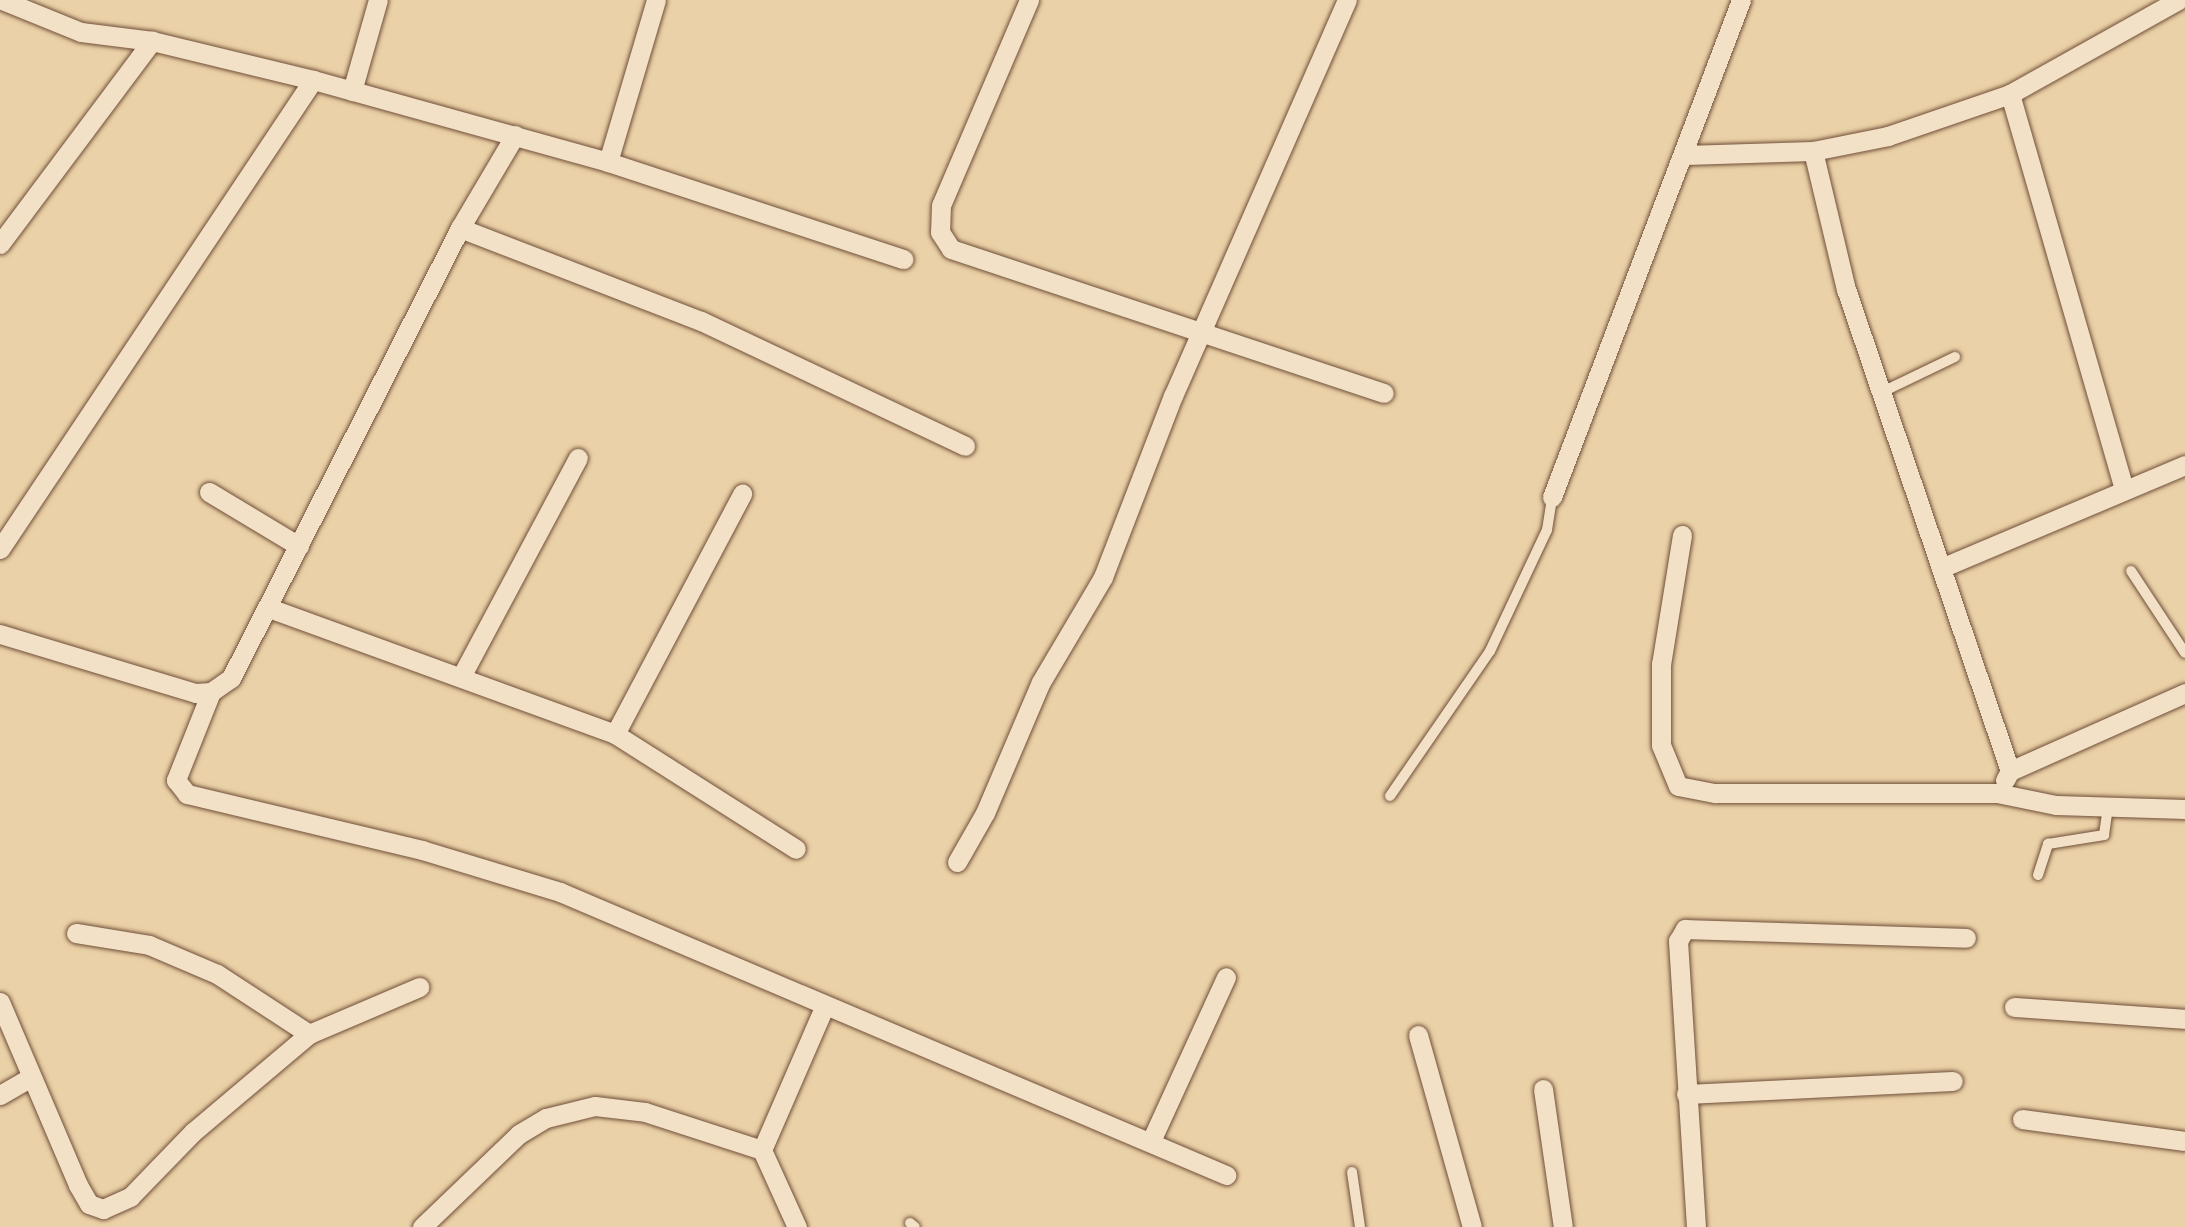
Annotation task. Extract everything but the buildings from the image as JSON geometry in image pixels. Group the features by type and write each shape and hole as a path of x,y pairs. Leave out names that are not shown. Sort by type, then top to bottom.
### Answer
{"street":[{"path":"2,0 81,32 152,41 313,80 515,135 608,162 903,259"},
{"path":"352,91 378,0"},
{"path":"608,162 656,0"},
{"path":"1029,0 941,205 940,232 951,249 975,261 1202,337 1384,393"},
{"path":"957,862 985,813 1041,682 1103,577 1202,337 1347,0"},
{"path":"1552,497 1685,155 1741,0"},
{"path":"1685,155 1813,151 1888,136 2010,94 2167,3"},
{"path":"0,244 152,41"},
{"path":"0,549 313,80"},
{"path":"2010,94 2124,488"},
{"path":"515,135 460,228 269,608 231,678 211,692 176,780 187,794 422,850 560,892 1226,1175"},
{"path":"1813,151 1846,289 2010,771"},
{"path":"460,228 701,321 965,446"},
{"path":"462,676 578,458"},
{"path":"1941,568 2124,488 2185,465"},
{"path":"209,492 299,546"},
{"path":"615,734 742,494"},
{"path":"1682,536 1661,664 1661,745 1678,786 1716,793 1997,793 2108,807 2185,809"},
{"path":"269,608 462,676 615,734 796,849"},
{"path":"1,637 211,692"},
{"path":"1997,793 2010,771 2185,693"},
{"path":"1696,1227 1678,941 1685,929 1966,938"},
{"path":"76,933 149,945 217,974 309,1034"},
{"path":"1151,1141 1226,977"},
{"path":"0,1002 29,1078 89,1204 103,1209 130,1197 193,1132 309,1034 419,987"},
{"path":"762,1150 825,1005"},
{"path":"2014,1007 2185,1019"},
{"path":"1418,1035 1472,1227"},
{"path":"0,1095 29,1078"},
{"path":"1686,1094 1954,1082"},
{"path":"1543,1089 1563,1227"},
{"path":"422,1227 519,1134 571,1110 645,1112 762,1150 797,1227"},
{"path":"2022,1119 2185,1141"}],"lane":[{"path":"1882,392 1955,356"},
{"path":"1390,796 1490,651 1547,530 1552,497"},
{"path":"2131,571 2185,653"},
{"path":"2038,874 2048,844 2104,835 2108,807"},
{"path":"1352,1172 1360,1227"}]}
